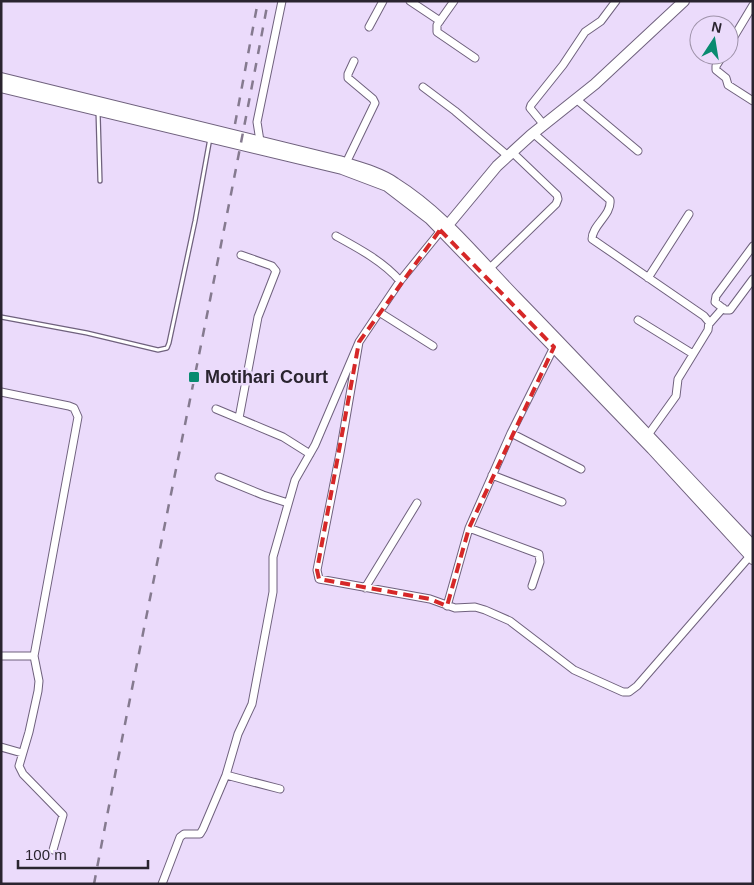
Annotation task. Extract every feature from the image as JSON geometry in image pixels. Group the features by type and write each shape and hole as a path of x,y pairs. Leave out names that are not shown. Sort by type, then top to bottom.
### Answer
{"main road":[{"path":"444,227 497,166 533,133 595,84 684,1"},
{"path":"1,78 346,163 394,182 428,206 444,227 554,348 752,554"},
{"path":"1,87 342,169 387,186 430,220 444,227 488,269 648,435 752,554"}],"street":[{"path":"260,141 257,122 282,1"},
{"path":"369,27 383,1"},
{"path":"410,1 440,21"},
{"path":"454,1 437,27 438,34 475,58"},
{"path":"544,124 530,109 531,104 563,65 585,32 601,21 616,1"},
{"path":"739,28 753,5"},
{"path":"346,163 375,103 373,99 348,78 354,61"},
{"path":"716,65 716,70 725,77 728,85 753,101"},
{"path":"423,87 510,154 557,195 556,204 488,269"},
{"path":"576,99 638,150"},
{"path":"533,133 610,200 610,206 592,233 592,239 704,316 709,324"},
{"path":"648,278 689,214"},
{"path":"162,884 180,837 184,834 197,834 201,832 226,775 235,742 251,708 273,592 273,557 299,472 310,454 360,342 400,281 444,227"},
{"path":"336,236 356,248 400,281"},
{"path":"753,246 716,296 715,302 722,308 730,310 753,279"},
{"path":"239,418 258,317 276,270 272,266 241,254"},
{"path":"648,435 675,398 677,382 708,330 709,324 722,308"},
{"path":"379,312 433,346"},
{"path":"638,320 693,354"},
{"path":"360,342 316,574 323,581 430,599 455,608 480,608 505,618 574,670 619,691 629,692 637,686 752,554"},
{"path":"447,606 469,528 511,433 554,348"},
{"path":"1,392 69,406 74,408 78,417 34,656 39,681 38,691 30,732 19,762 20,769 63,815 53,850"},
{"path":"216,409 283,437 310,454"},
{"path":"511,433 581,469"},
{"path":"492,475 562,502"},
{"path":"219,477 288,503"},
{"path":"365,588 417,503"},
{"path":"469,528 539,554 540,562 532,586"},
{"path":"1,656 34,656"},
{"path":"1,747 22,753"},
{"path":"226,775 280,789"}],"lane":[{"path":"98,111 100,181"},
{"path":"1,317 87,333 158,350 167,348 189,248 210,137"}],"highlighted area":[{"path":"440,230 554,347 469,528 447,606 430,599 319,579 317,570 359,342"}],"railway":[{"path":"235,124 258,1"},
{"path":"94,884 268,1"}],"place":[{"name":"Motihari Court","path":"194,377"}]}
